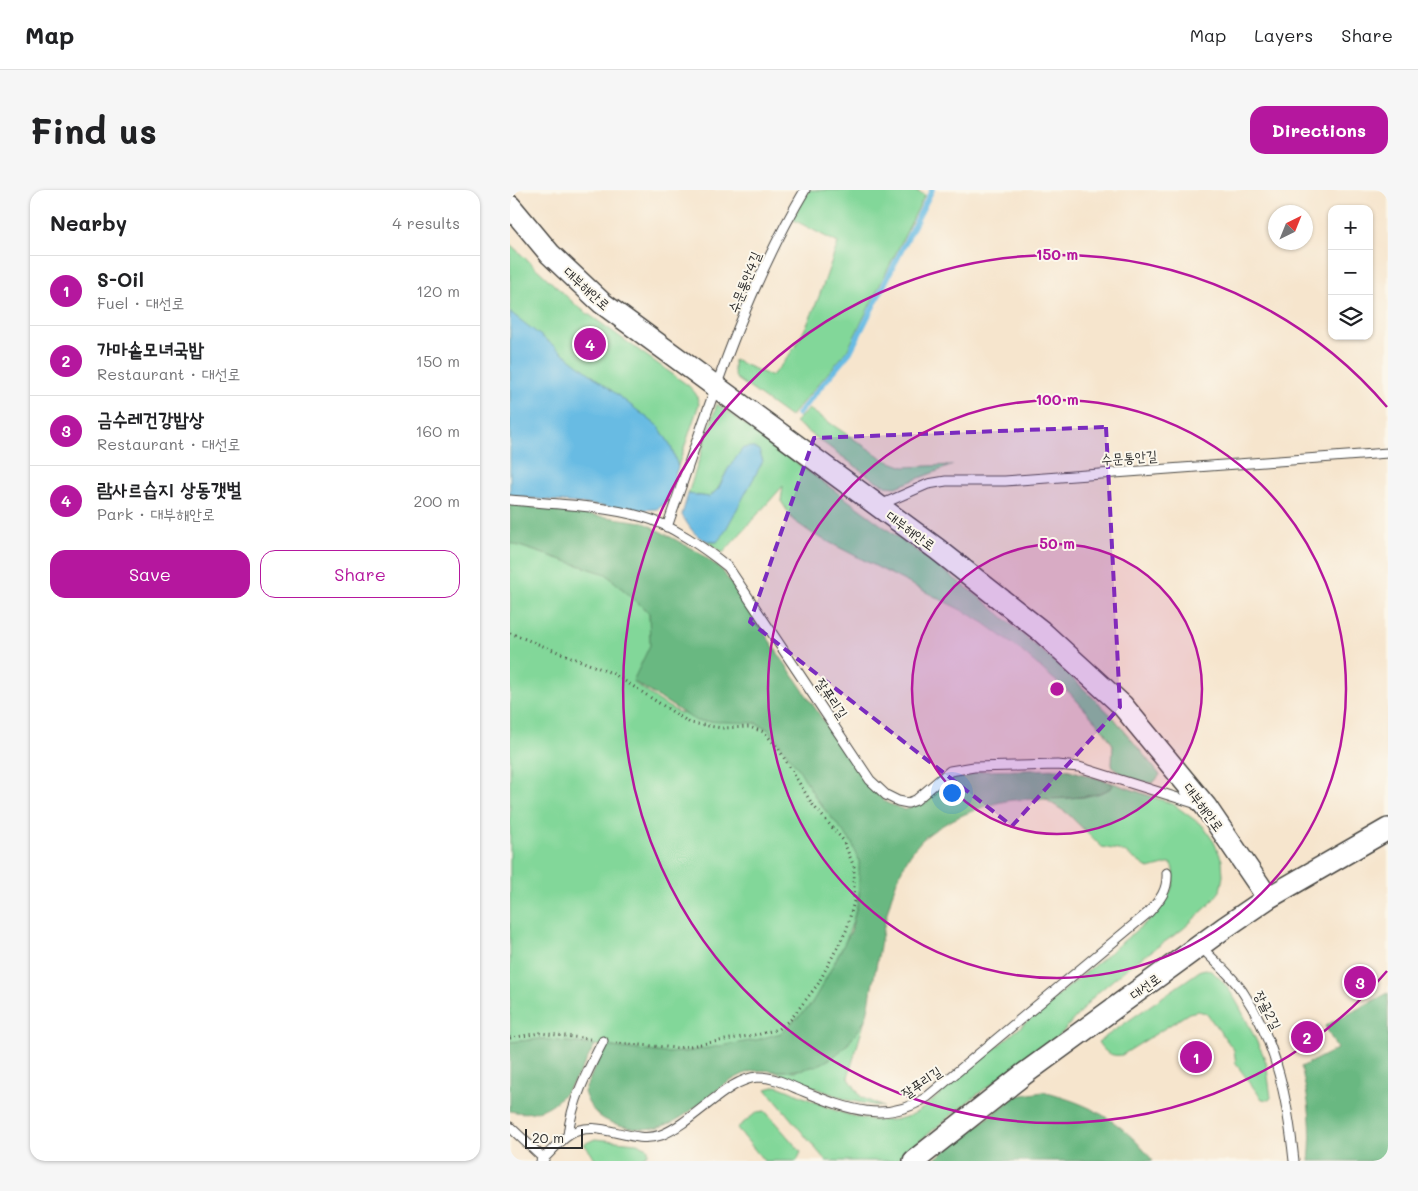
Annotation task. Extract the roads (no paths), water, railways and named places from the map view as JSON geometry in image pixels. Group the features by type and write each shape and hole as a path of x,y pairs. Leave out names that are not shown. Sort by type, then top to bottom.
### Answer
{"street":[{"name":"대부해안로","path":"510,206 550,254 602,302 937,549 1041,630 1122,705 1206,807 1268,898"},
{"name":"대선로","path":"914,1161 1030,1069 1199,946 1268,898 1388,830"}],"lane":[{"name":"수문통안4길","path":"716,387 773,246 805,190"},
{"path":"667,527 716,387"},
{"name":"수문통안길","path":"877,506 928,484 946,481 1005,481 1388,453"},
{"name":"잘푸리길","path":"510,500 643,517 667,527 728,567 870,780 892,798 908,803 916,800 950,772 974,767 1057,765 1079,767 1206,807"},
{"name":"잘푸리길","path":"510,1127 543,1160 568,1135 579,1130 593,1129 643,1138 661,1135 684,1123 744,1080 758,1077 776,1080 856,1109 880,1113 898,1112 914,1106 935,1091 1149,912 1162,897 1168,883 1167,873"},
{"name":"장골2길","path":"1199,946 1245,994 1273,1051 1281,1079 1294,1161"},
{"path":"568,1135 577,1092 603,1041"}],"water":[{"path":"510,312 659,427 671,446 678,467 665,504 657,509 639,510 510,496"},
{"path":"751,447 759,450 763,461 724,533 717,542 705,540 692,530 682,515 688,494 709,497 718,489 728,469 743,448"}],"waterway":[{"path":"798,414 850,352 932,190"}],"place":[{"name":"람사르습지 상동갯벌","path":"590,344"},
{"name":"금수레건강밥상","path":"1360,982"},
{"name":"가마솥모녀국밥","path":"1307,1037"},
{"name":"S-Oil","path":"1196,1057"}]}
